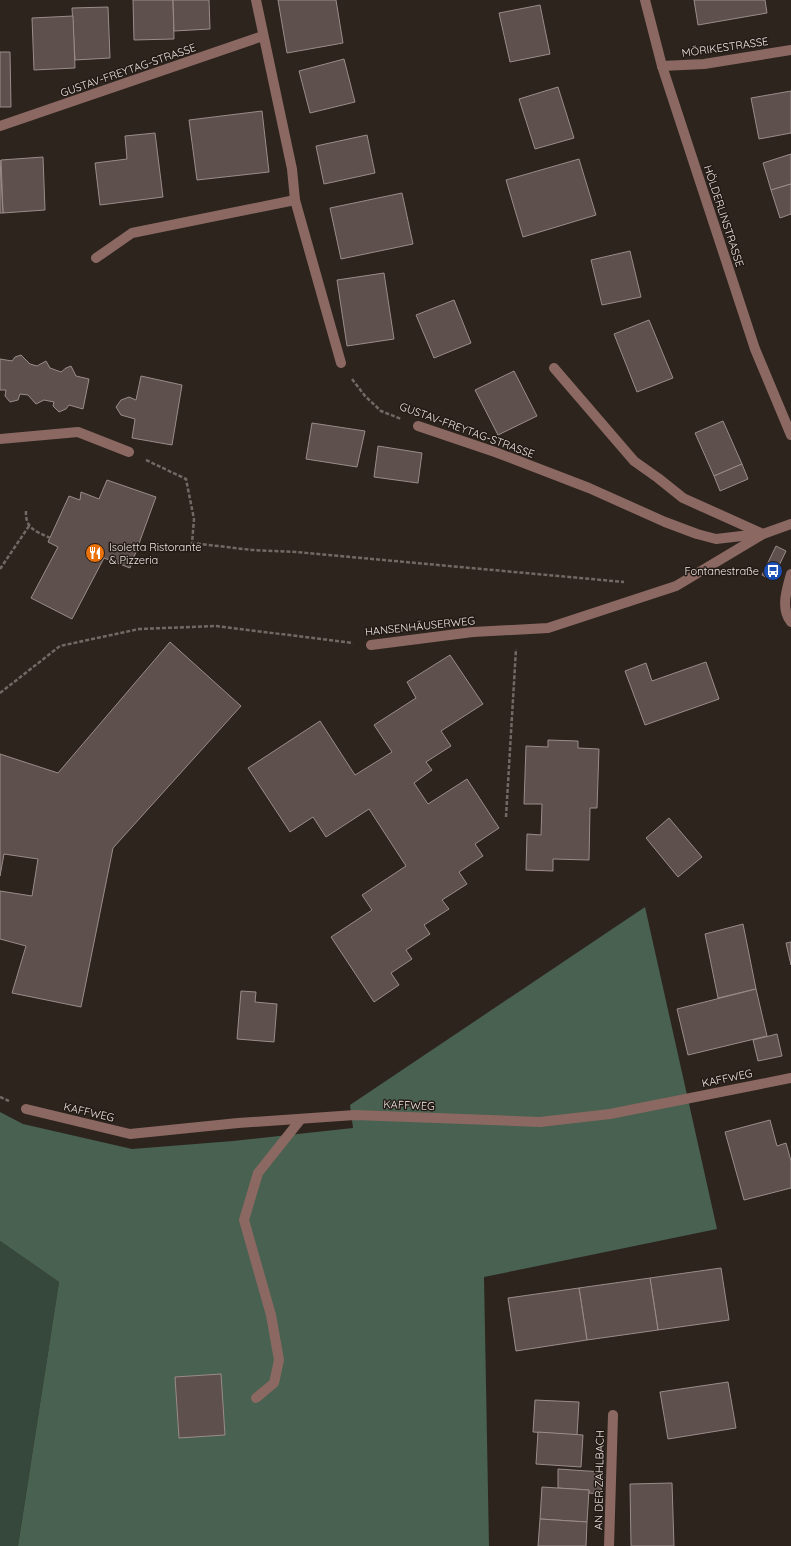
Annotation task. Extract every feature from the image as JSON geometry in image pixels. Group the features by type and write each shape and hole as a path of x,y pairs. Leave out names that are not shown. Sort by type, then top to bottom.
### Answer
{"street":[{"path":"256,0 292,169 295,200 341,363"},
{"name":"HÖLDERLINSTRASSE","path":"645,0 662,66 756,349 791,435"},
{"name":"GUSTAV-FREYTAG-STRASSE","path":"0,126 263,36"},
{"name":"MÖRIKESTRASSE","path":"662,66 704,64 791,50"},
{"path":"96,258 132,233 295,200"},
{"path":"554,368 634,461 683,498 763,534"},
{"name":"GUSTAV-FREYTAG-STRASSE","path":"418,426 495,452 589,488 665,522 697,534 716,539 763,534"},
{"path":"0,439 78,432 129,452"},
{"name":"HANSENHÄUSERWEG","path":"371,645 473,632 548,628 676,586 763,534 791,524"},
{"path":"791,574 785,598 786,614 791,622"},
{"name":"KAFFWEG","path":"26,1109 130,1134 301,1118 355,1115 540,1122 610,1114 791,1078"},
{"path":"256,1398 274,1383 279,1360 271,1315 244,1220 258,1173 301,1118"},
{"name":"AN DER ZAHLBACH","path":"609,1546 613,1415"}],"path":[{"name":"GUSTAV-FREYTAG-STRASSE","path":"341,363 351,374 354,382 365,396 382,411 418,426"},
{"path":"129,452 186,479 194,519 192,543 252,550 296,552 625,582"},
{"path":"26,511 26,519 29,526 50,538"},
{"path":"0,569 29,526"},
{"name":"HANSENHÄUSERWEG","path":"0,693 60,646 139,629 216,626 371,645"},
{"path":"506,817 517,630"}],"green space":[{"path":"645,907 717,1229 484,1277 489,1546 18,1546 59,1282 0,1241 0,1112 23,1124 132,1149 233,1141 353,1128 350,1105"},
{"path":"0,1241 59,1282 18,1546 0,1546"}],"building":[{"path":"133,0 173,0 174,39 134,40"},
{"path":"173,0 209,0 210,29 174,31"},
{"path":"278,0 336,0 343,43 287,53"},
{"path":"694,0 765,0 767,13 698,25"},
{"path":"540,5 550,54 510,62 499,13"},
{"path":"108,7 110,58 75,60 72,8"},
{"path":"73,16 75,68 34,70 32,18"},
{"path":"0,52 10,52 11,107 0,107"},
{"path":"344,59 355,102 310,113 299,71"},
{"path":"558,87 574,138 535,149 519,99"},
{"path":"791,91 791,133 759,139 751,98"},
{"path":"262,111 269,172 197,180 189,120"},
{"path":"155,133 163,197 100,205 95,163 127,159 125,136"},
{"path":"367,135 375,173 324,184 316,146"},
{"path":"791,154 791,184 771,190 763,163"},
{"path":"43,157 45,210 3,213 1,160"},
{"path":"579,159 596,215 523,237 506,180"},
{"path":"0,160 3,213 0,213"},
{"path":"791,184 791,214 780,218 771,190"},
{"path":"402,193 413,244 341,259 330,208"},
{"path":"630,251 641,297 602,305 591,260"},
{"path":"384,273 394,339 347,346 337,280"},
{"path":"454,300 471,343 434,358 416,315"},
{"path":"649,320 673,378 637,392 614,334"},
{"path":"21,355 30,364 37,366 46,361 50,368 61,372 71,366 76,376 89,379 83,409 69,405 66,409 59,412 53,406 54,402 44,400 36,404 28,395 20,394 18,400 10,402 5,396 6,390 0,390 0,359 12,361 15,357"},
{"path":"514,371 537,416 498,435 475,390"},
{"path":"141,376 182,385 172,445 132,438 135,419 121,415 116,407 121,400 129,397 136,400"},
{"path":"723,421 742,464 714,476 695,433"},
{"path":"312,423 365,431 357,467 306,459"},
{"path":"378,446 422,453 418,483 374,477"},
{"path":"742,464 748,479 720,491 714,476"},
{"name":"Isoletta Ristorante & Pizzeria","path":"107,480 156,497 130,568 104,558 72,619 31,598 58,547 48,542 69,496 80,500 81,492 99,499"},
{"path":"776,546 786,551 772,580 762,575"},
{"path":"170,642 241,706 113,848 81,1007 12,993 26,946 0,939 0,891 32,896 38,859 4,854 0,876 0,754 58,773"},
{"path":"450,655 483,704 441,731 451,746 426,762 432,770 414,783 428,804 467,779 499,828 475,844 483,856 459,872 467,884 442,900 449,909 424,925 430,934 406,950 412,959 391,973 399,985 374,1002 331,937 372,910 362,895 406,866 369,809 326,837 313,817 290,832 248,768 320,721 355,775 392,752 374,725 416,698 407,682"},
{"path":"706,662 719,699 645,725 625,671 646,663 652,681"},
{"path":"548,740 578,741 578,748 599,749 597,808 590,808 589,860 553,859 553,871 526,870 527,834 541,835 542,804 524,804 526,746 548,747"},
{"path":"669,818 702,857 678,877 646,838"},
{"path":"743,924 756,989 718,998 705,934"},
{"path":"791,942 791,965 786,943"},
{"path":"756,989 767,1036 688,1055 677,1009"},
{"path":"241,991 256,992 255,1002 277,1004 274,1042 237,1039"},
{"path":"777,1034 782,1056 758,1061 753,1040"},
{"path":"770,1120 777,1146 786,1143 791,1161 791,1188 744,1200 725,1132"},
{"path":"721,1268 729,1320 658,1330 650,1278"},
{"path":"650,1278 658,1330 587,1340 579,1288"},
{"path":"579,1288 587,1340 516,1351 508,1298"},
{"path":"221,1374 225,1435 179,1438 175,1377"},
{"path":"728,1382 736,1428 668,1439 660,1392"},
{"path":"535,1400 579,1402 577,1435 533,1432"},
{"path":"538,1432 583,1435 581,1467 536,1464"},
{"path":"558,1469 602,1472 601,1494 589,1493 589,1490 558,1488"},
{"path":"672,1483 674,1546 631,1546 630,1484"},
{"path":"542,1487 589,1490 587,1522 540,1519"},
{"path":"540,1519 587,1522 586,1546 538,1546"}],"place":[{"name":"Isoletta Ristorante & Pizzeria","path":"95,553"},
{"name":"Fontanestraße","path":"773,571"}]}
